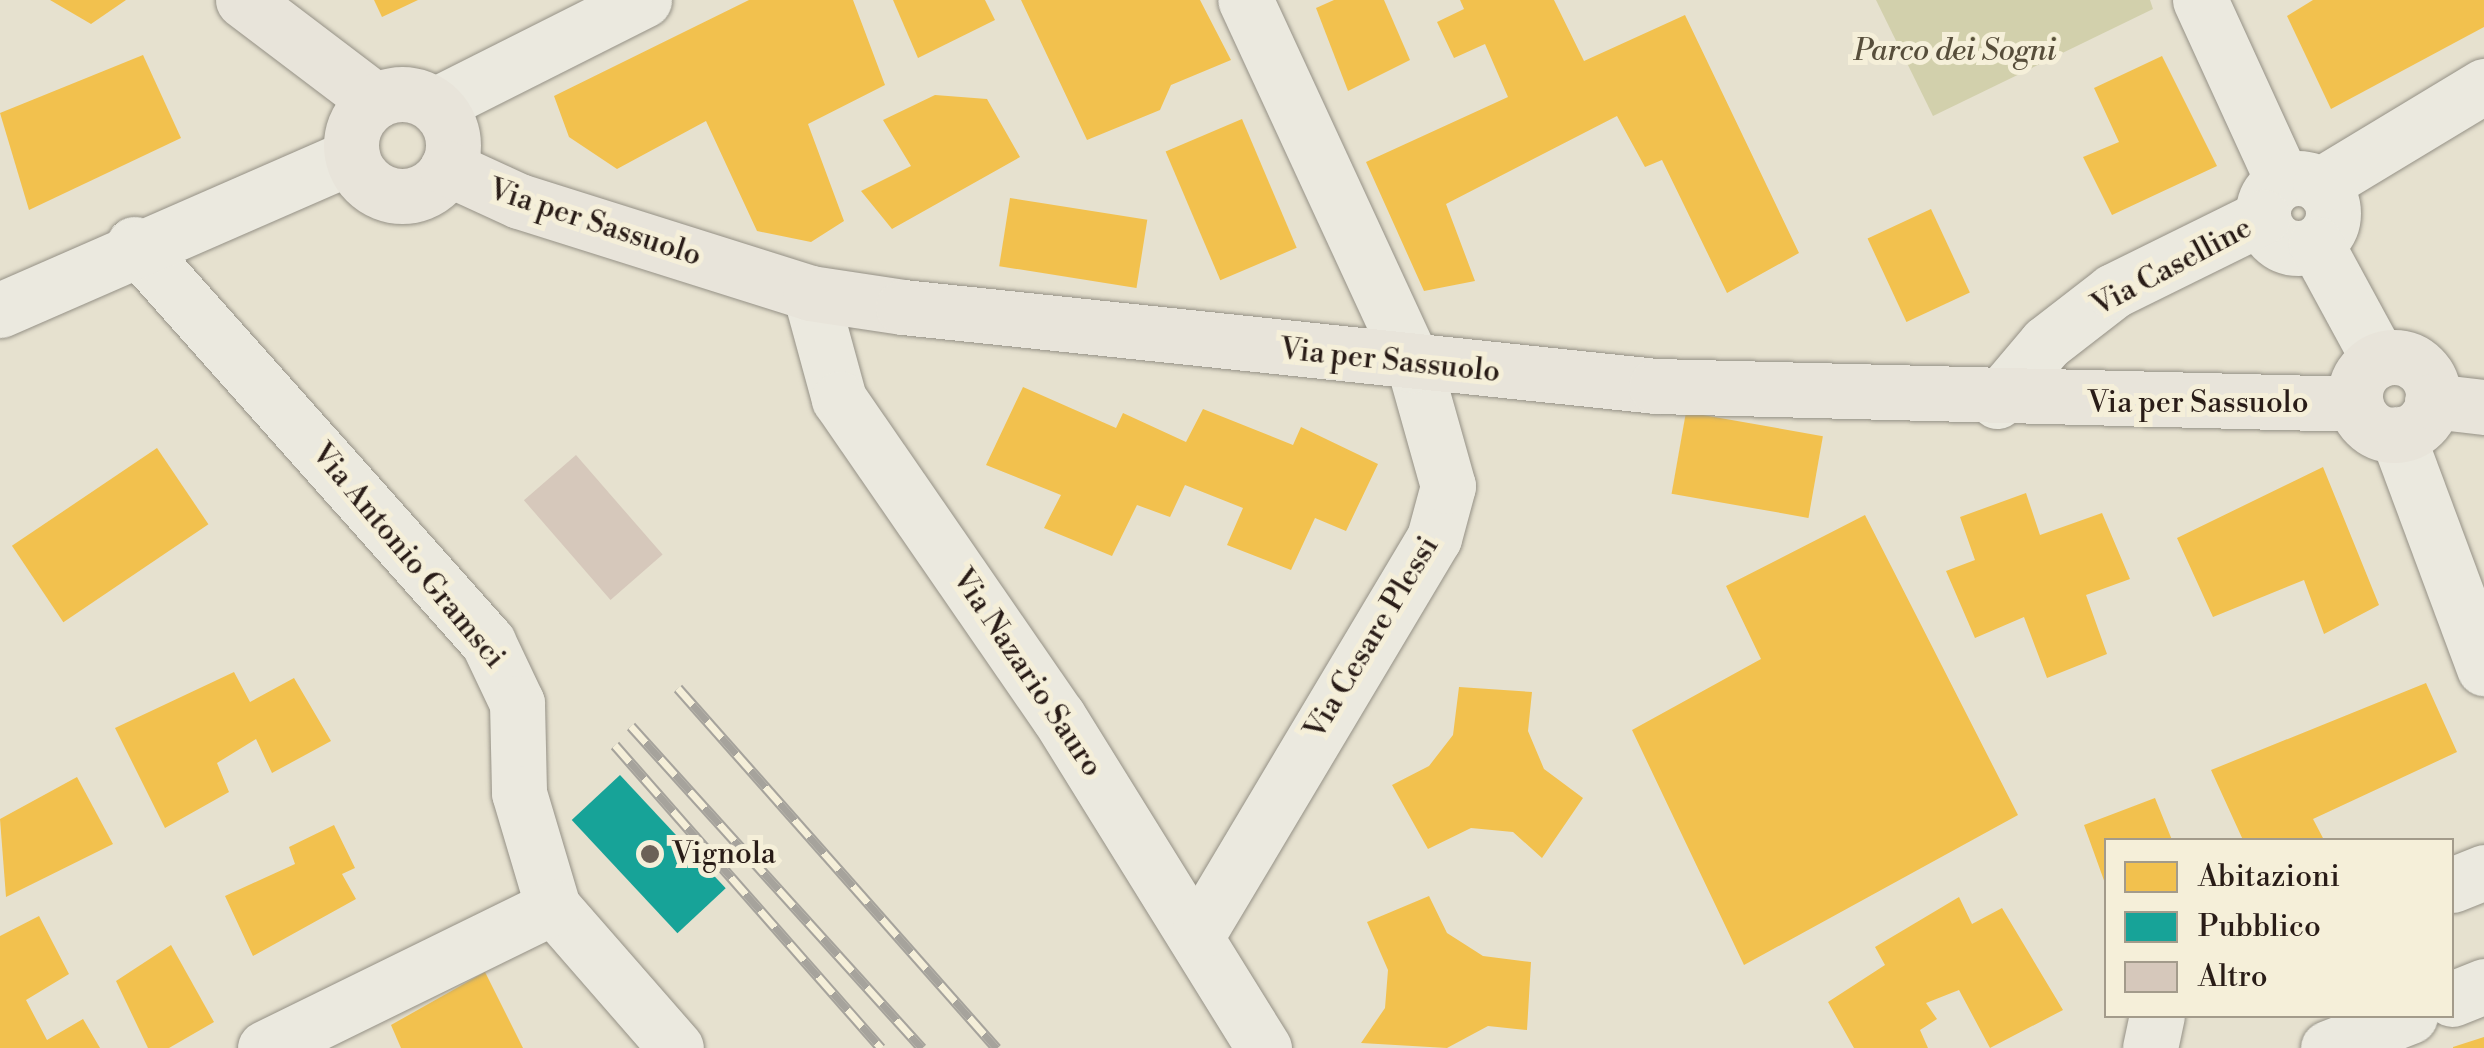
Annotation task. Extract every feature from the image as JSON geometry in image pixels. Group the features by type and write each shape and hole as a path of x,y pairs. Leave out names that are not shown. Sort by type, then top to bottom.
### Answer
{"main road":[{"path":"243,0 376,101"},
{"path":"406,94 434,105 452,135 447,168 426,190 395,196 367,182 352,156 355,125 376,101 406,94"},
{"name":"Via per Sassuolo","path":"447,168 518,201 810,292 1414,365 1997,401 2410,401"}],"street":[{"path":"434,105 644,0"},
{"name":"Via Cesare Plessi","path":"1199,932 1446,508 1446,460 1414,365 1246,0"},
{"path":"2200,0 2289,194 2334,210 2316,244 2410,401 2484,668"},
{"name":"Via Caselline","path":"1997,401 2046,343 2112,291 2484,86"},
{"path":"0,310 134,244 352,156"},
{"name":"Via Antonio Gramsci","path":"134,244 508,672 523,735 518,793 553,907"},
{"name":"Via Nazario Sauro","path":"810,292 839,398 1199,932 1264,1048"},
{"path":"2454,884 2484,872"},
{"path":"265,1048 553,907 676,1048"},
{"path":"2454,998 2484,986"},
{"path":"2150,1048 2157,1018"},
{"path":"2328,1048 2405,1018"}],"green space":[{"name":"Parco dei Sogni","path":"1876,0 2150,0 2153,9 1933,116"}],"building: Abitazioni":[{"path":"50,0 126,0 91,24"},
{"path":"374,0 418,0 382,17"},
{"path":"749,0 853,0 885,85 808,124 844,221 811,242 757,231 706,121 617,169 569,137 554,96"},
{"path":"893,0 985,0 995,20 918,58"},
{"path":"1021,0 1200,0 1231,60 1171,85 1160,110 1087,140"},
{"path":"1334,0 1384,0 1410,60 1348,91 1316,8"},
{"path":"1460,0 1554,0 1584,61 1685,15 1799,253 1727,293 1662,160 1645,167 1617,116 1446,204 1475,281 1424,291 1366,162 1508,97 1485,44 1454,58 1437,22 1464,9"},
{"path":"2313,0 2484,0 2484,27 2331,109 2287,16"},
{"path":"143,55 181,138 29,210 0,113"},
{"path":"2162,56 2217,166 2112,215 2083,157 2119,142 2094,88"},
{"path":"935,95 987,99 1020,157 892,229 861,191 911,166 883,120"},
{"path":"1242,119 1297,248 1220,280 1166,151"},
{"path":"1010,198 1147,220 1136,288 999,266"},
{"path":"1931,209 1970,292 1906,322 1868,239"},
{"path":"1023,387 1116,428 1123,413 1186,442 1203,409 1293,445 1301,427 1378,464 1346,531 1315,518 1291,570 1227,545 1243,508 1185,485 1170,517 1137,505 1112,556 1044,528 1061,495 986,465"},
{"path":"1686,412 1823,436 1808,518 1672,494"},
{"path":"157,448 208,524 63,622 12,546"},
{"path":"2323,467 2379,605 2324,634 2304,580 2213,617 2177,538"},
{"path":"2026,493 2040,535 2102,513 2130,579 2086,595 2107,654 2047,678 2024,617 1975,638 1946,571 1975,560 1960,517"},
{"path":"1865,515 2018,815 1744,965 1632,730 1761,659 1726,586"},
{"path":"234,672 250,702 294,678 331,741 272,773 256,739 217,763 229,792 165,828 115,728"},
{"path":"2426,683 2457,752 2313,819 2323,838 2242,838 2211,770"},
{"path":"1459,687 1532,692 1528,731 1544,769 1583,798 1542,858 1513,832 1471,828 1428,849 1392,785 1429,766 1453,735"},
{"path":"77,777 113,844 6,897 0,819"},
{"path":"2155,798 2171,838 2104,838 2104,880 2084,825"},
{"path":"334,825 355,868 342,874 356,899 253,956 225,896 295,864 289,847"},
{"path":"1429,896 1447,933 1483,956 1531,962 1527,1030 1488,1026 1447,1048 1361,1043 1385,1008 1388,970 1367,922"},
{"path":"1959,897 1972,924 2002,908 2063,1010 1990,1048 1959,990 1926,1003 1937,1019 1920,1030 1928,1048 1854,1048 1828,1002 1885,965 1875,947"},
{"path":"39,916 69,974 26,1000 47,1040 83,1019 100,1048 0,1048 0,936"},
{"path":"171,945 214,1022 169,1048 148,1048 116,981"},
{"path":"485,972 523,1048 401,1048 391,1025"},
{"path":"2484,1037 2484,1048 2453,1048 2453,1047"}],"building: Pubblico":[{"path":"620,775 726,888 677,933 572,820"}],"building: Altro":[{"path":"576,455 663,555 611,600 524,500"}],"railway":[{"path":"678,688 997,1048"},
{"path":"631,726 922,1048"},
{"path":"615,745 881,1048"}],"place":[{"name":"Vignola","path":"650,854"}]}
